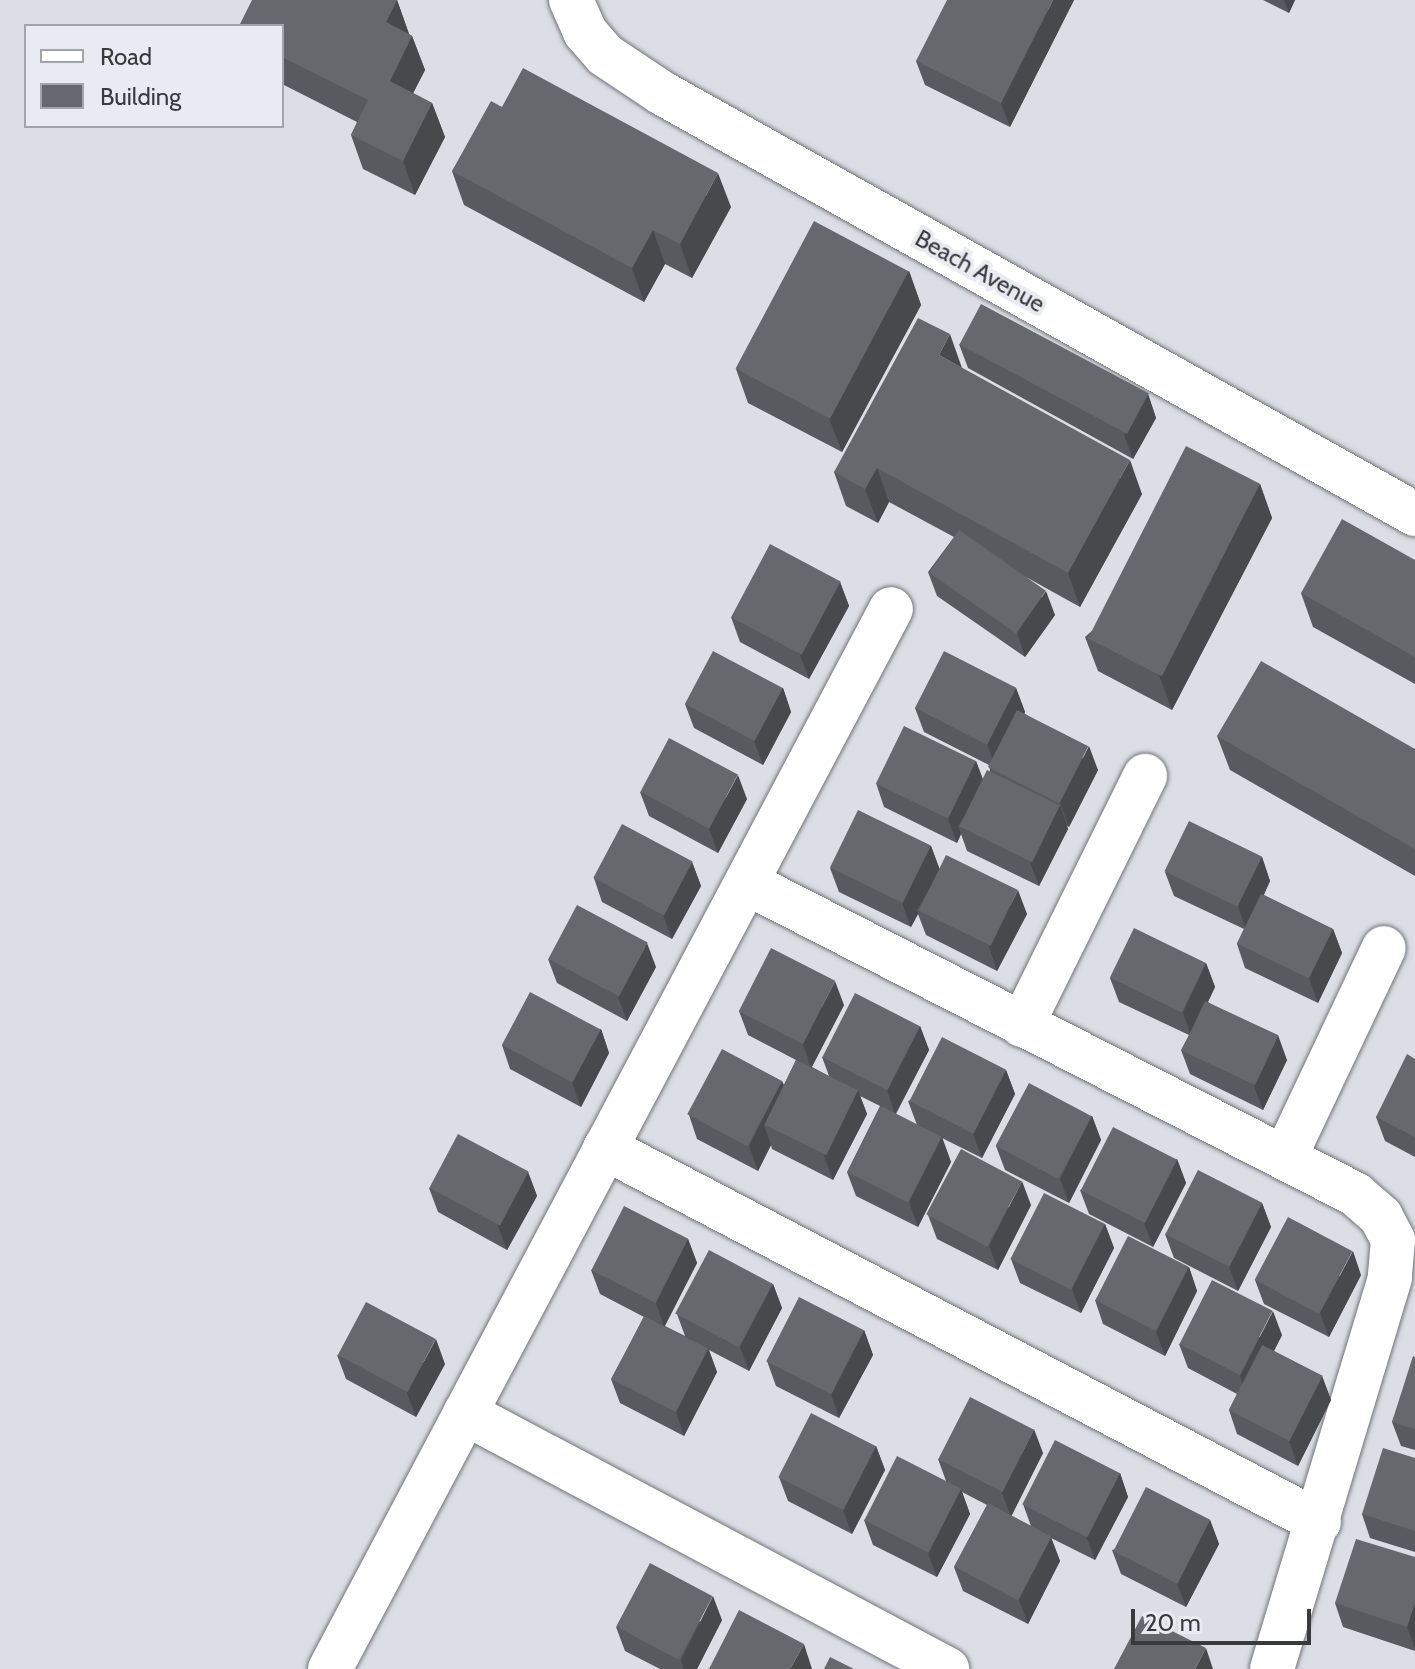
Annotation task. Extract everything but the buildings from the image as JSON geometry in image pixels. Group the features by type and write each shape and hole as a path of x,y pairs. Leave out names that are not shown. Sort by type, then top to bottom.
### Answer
{"street":[{"name":"Beach Avenue","path":"571,0 585,32 605,55 662,93 1415,514"},
{"path":"330,1669 891,609"},
{"path":"1022,1025 1145,776"},
{"path":"747,883 1285,1157 1355,1194 1381,1217 1393,1240 1390,1278 1319,1522 1272,1669"},
{"path":"1285,1157 1384,948"},
{"path":"605,1148 1319,1522"},
{"path":"465,1413 947,1669"}]}
